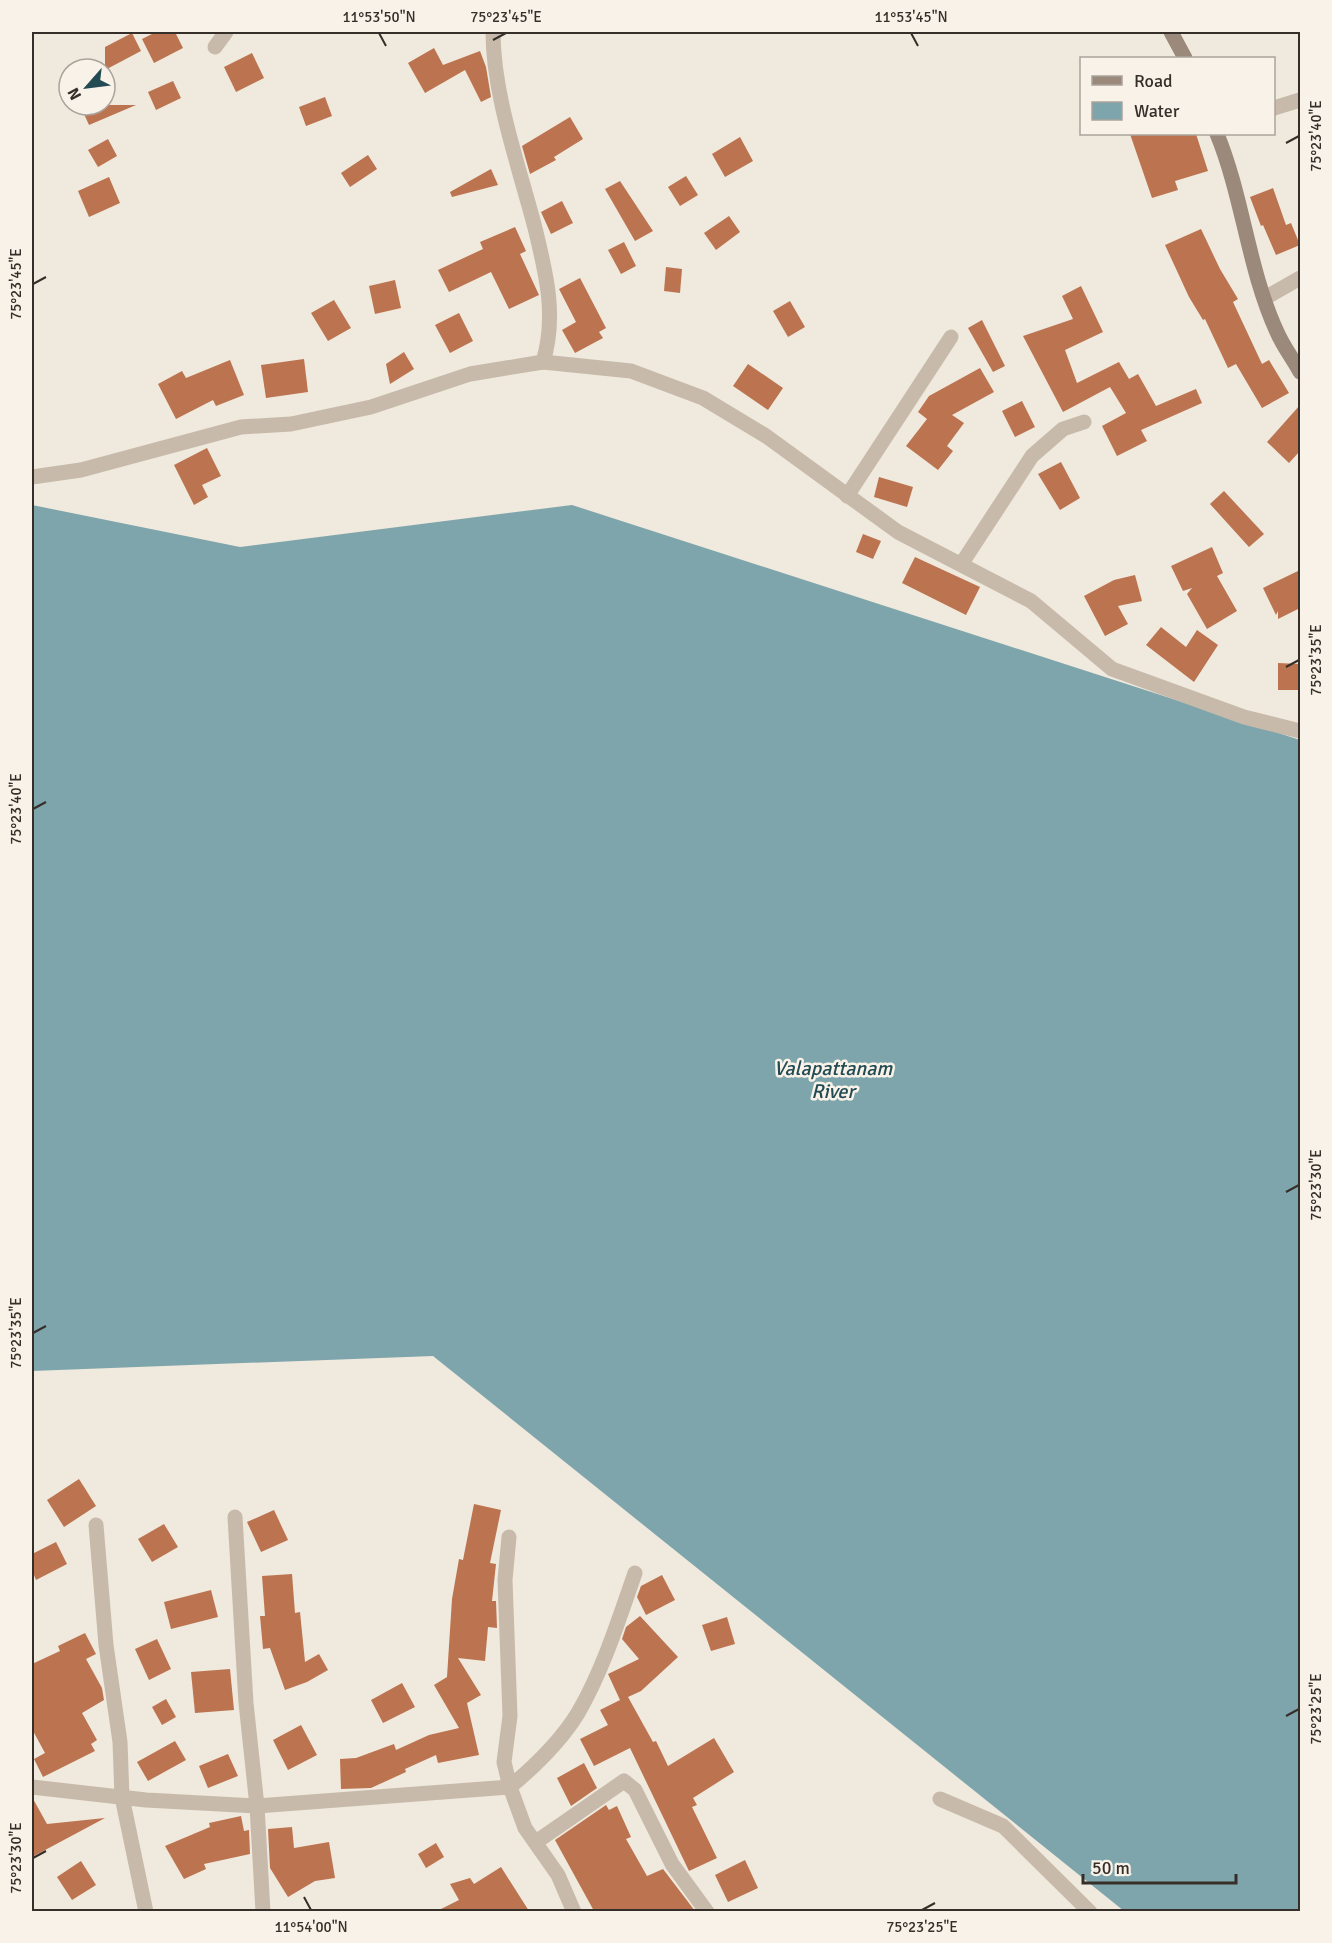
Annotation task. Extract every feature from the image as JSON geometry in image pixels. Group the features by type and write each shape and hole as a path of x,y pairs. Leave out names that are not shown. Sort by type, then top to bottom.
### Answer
{"main road":[{"path":"1171,32 1184,57"},
{"path":"1217,135 1230,165 1265,298 1277,332 1300,372"}],"street":[{"path":"215,47 226,32"},
{"path":"493,32 496,77 548,281 550,339 543,362"},
{"path":"1275,108 1300,100"},
{"path":"1265,298 1300,278"},
{"path":"847,496 951,337"},
{"path":"32,477 81,470 241,427 291,424 371,407 470,374 543,362 631,371 703,398 766,436 898,532 962,563 1031,601 1112,669 1244,717 1300,731"},
{"path":"962,563 1032,456 1063,429 1084,422"},
{"path":"235,1517 246,1703 257,1806 263,1911"},
{"path":"96,1526 106,1645 120,1742 122,1797 146,1911"},
{"path":"509,1537 505,1580 510,1716 504,1762 510,1787 525,1828 558,1875 574,1911"},
{"path":"32,1787 122,1797 257,1806 510,1787 538,1764 578,1714 617,1625 635,1573"},
{"path":"536,1842 624,1781 635,1790 672,1864 707,1911"},
{"path":"940,1799 1003,1826 1090,1911"}],"water":[{"name":"Valapattanam River","path":"32,505 240,547 572,505 1300,740 1300,1911 1124,1911 433,1356 32,1371"}],"building":[{"path":"156,32 175,32 183,48 154,63 142,39"},
{"path":"132,33 141,51 117,64 117,57 105,57 105,47"},
{"path":"434,48 443,65 480,51 486,67 491,97 481,102 465,70 425,93 408,63"},
{"path":"252,53 264,78 236,92 224,67"},
{"path":"173,81 181,98 156,110 148,92"},
{"path":"325,97 332,116 306,126 299,107"},
{"path":"117,105 136,105 117,113"},
{"path":"85,117 108,117 89,125"},
{"path":"570,117 583,139 554,157 556,160 530,174 522,146"},
{"path":"1130,135 1196,135 1208,171 1175,181 1178,190 1152,198"},
{"path":"740,137 753,161 725,177 712,154"},
{"path":"108,139 117,156 98,167 88,150"},
{"path":"368,155 377,169 350,187 341,173"},
{"path":"491,169 498,185 452,197 450,192"},
{"path":"686,176 698,195 680,206 668,187"},
{"path":"109,177 120,203 89,217 78,191"},
{"path":"620,181 653,231 635,241 605,189"},
{"path":"1273,188 1286,225 1291,223 1300,245 1276,255 1263,225 1261,226 1250,197"},
{"path":"562,201 573,223 551,234 541,212"},
{"path":"729,216 740,232 716,250 704,233"},
{"path":"515,227 526,251 520,254 539,295 509,309 491,272 449,292 438,270 483,249 480,242"},
{"path":"1201,229 1220,269 1238,299 1233,302 1262,364 1269,360 1289,393 1262,408 1236,364 1228,368 1205,319 1203,320 1189,297 1165,245"},
{"path":"624,242 636,266 621,274 608,250"},
{"path":"666,267 682,269 680,293 664,291"},
{"path":"580,278 606,328 599,332 603,338 575,353 562,330 576,322 559,289"},
{"path":"395,280 401,308 375,314 369,286"},
{"path":"1081,286 1103,332 1065,350 1077,383 1119,362 1129,379 1138,374 1156,406 1196,389 1202,403 1141,430 1147,441 1117,456 1102,426 1126,413 1110,387 1063,412 1023,336 1073,319 1062,296"},
{"path":"334,300 351,328 328,341 311,313"},
{"path":"790,301 805,327 788,337 773,311"},
{"path":"459,313 473,341 450,353 435,325"},
{"path":"982,320 1005,366 993,372 968,328"},
{"path":"404,352 414,369 390,384 386,364"},
{"path":"304,359 308,392 266,398 261,365"},
{"path":"230,360 244,395 216,406 213,400 176,419 158,384 182,371 186,378"},
{"path":"748,364 783,388 768,410 733,386"},
{"path":"980,368 994,392 952,415 964,423 947,446 953,451 938,470 906,446 927,419 918,412 929,396"},
{"path":"1022,401 1035,427 1015,437 1002,411"},
{"path":"1300,405 1300,451 1289,463 1267,442"},
{"path":"207,448 221,476 202,485 208,497 194,505 174,465"},
{"path":"1061,462 1080,498 1060,510 1038,474"},
{"path":"879,477 913,487 907,507 874,497"},
{"path":"1224,491 1264,534 1249,547 1210,504"},
{"path":"863,534 881,541 873,559 856,552"},
{"path":"1212,547 1223,573 1217,576 1237,611 1207,629 1187,594 1192,588 1183,591 1171,566"},
{"path":"915,557 980,587 966,615 902,583"},
{"path":"1300,570 1300,608 1278,619 1278,611 1276,615 1263,588"},
{"path":"1135,575 1142,601 1118,606 1128,624 1105,636 1084,596 1114,580"},
{"path":"1161,627 1186,647 1197,630 1218,645 1194,682 1146,645"},
{"path":"1278,663 1300,664 1300,690 1278,690"},
{"path":"79,1479 96,1506 64,1527 47,1500"},
{"path":"474,1504 501,1510 490,1563 496,1564 492,1601 496,1601 497,1628 488,1627 485,1661 458,1658 481,1695 467,1703 479,1755 438,1763 436,1755 371,1788 341,1789 340,1759 356,1758 394,1744 396,1750 429,1735 459,1728 434,1685 447,1677 452,1599 459,1559 463,1560"},
{"path":"274,1510 288,1540 261,1552 247,1522"},
{"path":"164,1524 178,1547 152,1562 138,1539"},
{"path":"56,1542 67,1564 36,1580 32,1570 32,1554"},
{"path":"292,1574 295,1613 300,1612 305,1662 319,1654 328,1670 307,1682 285,1690 270,1648 263,1649 260,1616 265,1616 262,1576"},
{"path":"662,1575 675,1600 646,1615 637,1597 641,1586"},
{"path":"211,1590 218,1617 171,1629 164,1602"},
{"path":"640,1616 678,1657 641,1691 628,1697 653,1742 656,1741 668,1766 714,1738 734,1772 693,1798 697,1805 692,1807 717,1858 689,1871 630,1748 594,1766 580,1739 608,1725 600,1710 620,1700 608,1674 639,1659 622,1639 626,1627"},
{"path":"727,1617 735,1644 711,1651 702,1625"},
{"path":"85,1633 96,1654 86,1659 102,1688 104,1700 82,1713 97,1740 91,1744 95,1751 43,1777 34,1759 45,1753 32,1729 32,1664 60,1651 58,1646"},
{"path":"157,1639 171,1669 149,1680 135,1649"},
{"path":"230,1669 234,1710 195,1713 191,1672"},
{"path":"402,1683 415,1707 383,1723 371,1700"},
{"path":"166,1699 176,1717 162,1725 152,1707"},
{"path":"301,1725 317,1755 288,1770 273,1740"},
{"path":"175,1741 186,1760 148,1781 137,1762"},
{"path":"228,1754 238,1776 208,1788 199,1766"},
{"path":"584,1763 597,1788 571,1806 557,1778"},
{"path":"32,1797 47,1824 105,1818 32,1857"},
{"path":"606,1805 609,1810 617,1806 631,1837 626,1839 647,1876 663,1869 695,1911 594,1911 555,1840"},
{"path":"241,1816 244,1831 249,1830 250,1854 204,1864 206,1869 184,1879 165,1846 210,1827 209,1823"},
{"path":"292,1827 294,1848 329,1842 335,1878 315,1881 288,1897 270,1868 268,1829"},
{"path":"436,1843 444,1857 426,1868 418,1854"},
{"path":"745,1860 758,1888 728,1902 715,1875"},
{"path":"81,1861 96,1885 72,1900 57,1877"},
{"path":"501,1867 529,1911 437,1911 459,1900 450,1884 470,1878 474,1884"}]}
